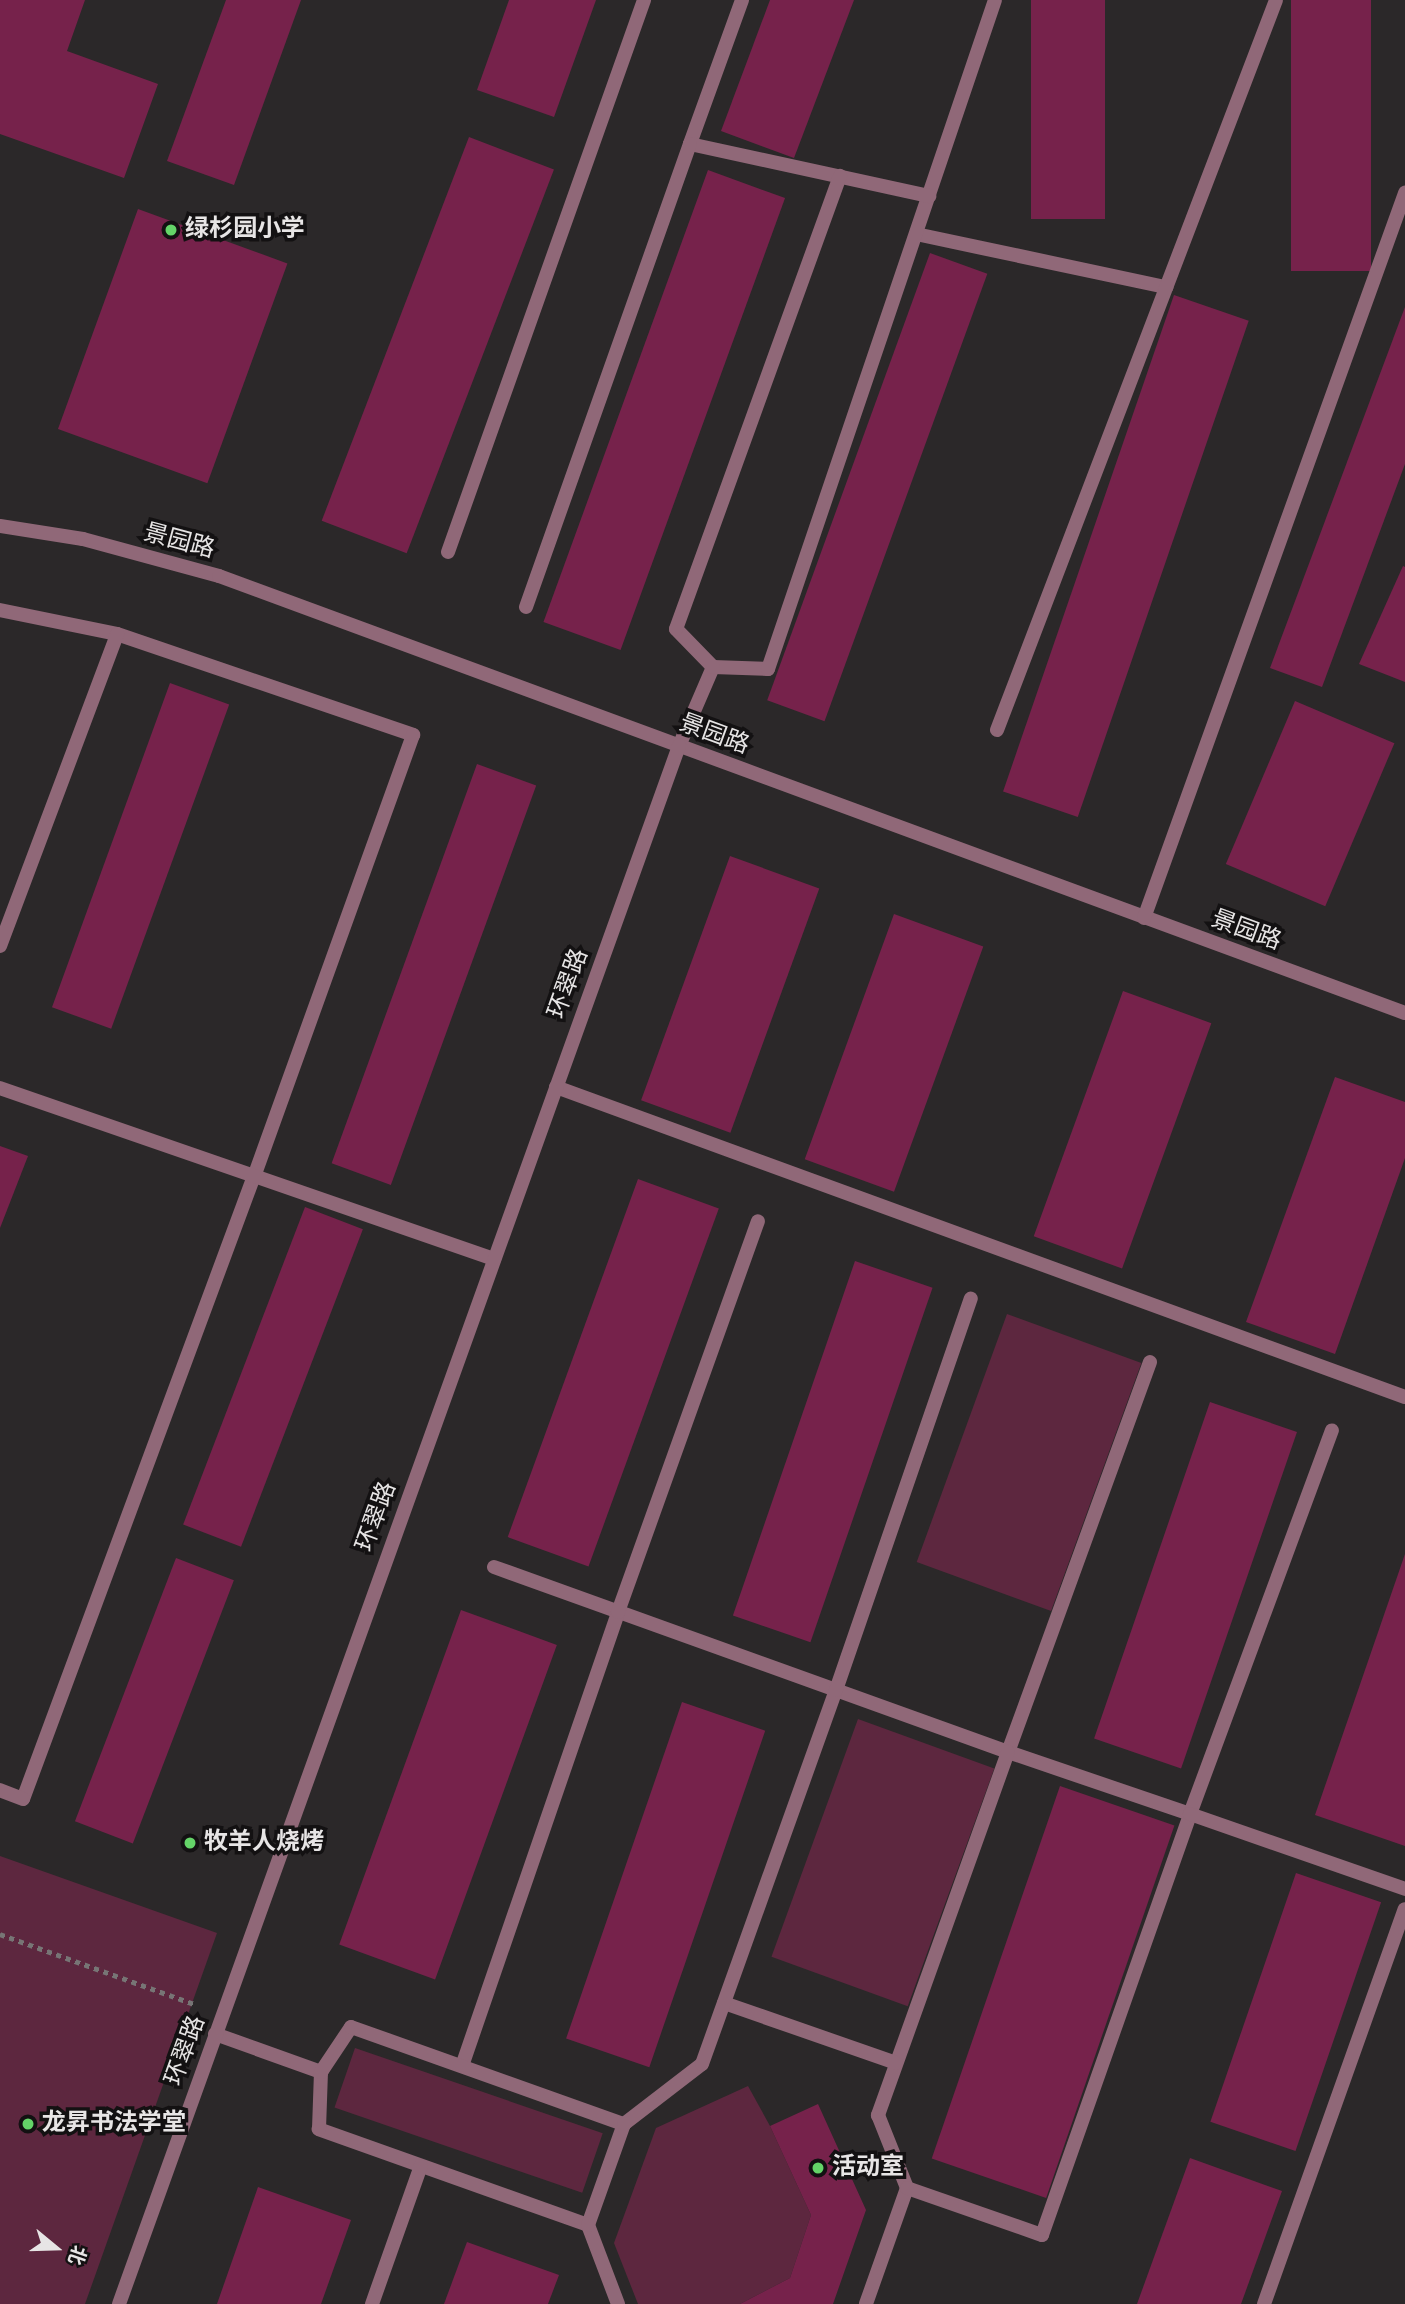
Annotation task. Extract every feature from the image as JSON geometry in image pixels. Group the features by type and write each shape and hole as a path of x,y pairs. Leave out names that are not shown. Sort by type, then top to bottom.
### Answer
{"street":[{"path":"447,552 644,0"},
{"path":"526,607 742,0"},
{"path":"840,176 676,629 713,667 768,669 995,0"},
{"path":"998,730 1276,0"},
{"path":"690,144 929,196"},
{"path":"1144,918 1405,194"},
{"path":"916,234 1167,287"},
{"name":"景园路","path":"0,526 83,539 219,576 1405,1013"},
{"path":"0,610 117,634 413,735 254,1176 23,1800 0,1790"},
{"path":"0,946 117,634"},
{"name":"环翠路","path":"118,2304 679,746 713,667"},
{"path":"556,1087 1405,1397"},
{"path":"0,1088 494,1259"},
{"path":"462,2066 618,1612 758,1221"},
{"path":"618,2304 588,2225 624,2124 702,2064 836,1690 971,1299"},
{"path":"866,2304 907,2188 878,2115 1150,1362"},
{"path":"907,2188 1042,2235 1189,1814 1332,1430"},
{"path":"494,1567 1008,1752 1405,1889"},
{"path":"1264,2304 1405,1909"},
{"path":"724,2003 896,2063"},
{"path":"588,2225 319,2129 321,2072 351,2027 624,2124"},
{"path":"215,2034 321,2072"},
{"path":"372,2304 421,2166"}],"path":[{"path":"0,1934 223,2014"}],"shaded area":[{"path":"1007,1314 1141,1363 1051,1611 917,1562"},
{"path":"858,1719 994,1769 908,2006 771,1957"},
{"path":"0,1856 217,1933 85,2304 0,2304"},
{"path":"355,2048 603,2133 582,2193 334,2108"},
{"path":"748,2086 770,2126 811,2215 790,2278 740,2304 638,2304 614,2243 656,2128"}],"building":[{"path":"0,0 85,0 67,51 158,84 124,178 0,134"},
{"path":"226,0 301,0 234,185 167,161"},
{"path":"509,0 596,0 554,117 477,90"},
{"path":"770,0 854,0 794,158 721,131"},
{"path":"1031,0 1105,0 1105,219 1031,219"},
{"path":"1291,0 1371,0 1371,271 1291,271"},
{"path":"469,137 554,170 407,553 322,521"},
{"path":"708,170 785,198 621,650 543,622"},
{"path":"138,209 287,263 207,483 58,429"},
{"path":"930,253 987,274 825,721 767,700"},
{"path":"1174,295 1249,321 1078,817 1003,791"},
{"path":"1405,307 1405,464 1322,687 1270,668"},
{"path":"1403,566 1405,567 1405,682 1359,664"},
{"path":"170,683 229,705 111,1029 52,1007"},
{"path":"1295,701 1394,743 1325,906 1226,864"},
{"path":"477,764 536,786 391,1185 332,1163"},
{"path":"730,856 819,888 730,1133 641,1100"},
{"path":"894,914 983,946 894,1192 805,1159"},
{"path":"1123,991 1211,1023 1122,1268 1034,1236"},
{"path":"1335,1077 1405,1102 1405,1158 1335,1354 1246,1322"},
{"path":"0,1146 28,1156 0,1228"},
{"path":"638,1179 719,1208 589,1566 508,1537"},
{"path":"305,1207 363,1229 241,1547 183,1524"},
{"path":"855,1261 933,1288 810,1642 733,1616"},
{"path":"1210,1402 1297,1432 1181,1769 1094,1739"},
{"path":"1405,1554 1405,1846 1315,1815"},
{"path":"176,1558 234,1580 133,1843 75,1821"},
{"path":"461,1610 557,1645 435,1979 339,1945"},
{"path":"682,1702 765,1731 649,2067 566,2039"},
{"path":"1060,1786 1174,1825 1046,2198 932,2159"},
{"path":"1296,1873 1381,1902 1295,2151 1210,2122"},
{"name":"活动室","path":"818,2104 866,2210 833,2304 740,2304 790,2278 811,2215 770,2126"},
{"path":"1190,2158 1282,2191 1241,2304 1137,2304"},
{"path":"258,2187 351,2220 321,2304 217,2304"},
{"path":"467,2242 559,2275 548,2304 444,2304"}],"place":[{"name":"绿杉园小学","path":"171,230"},
{"name":"牧羊人烧烤","path":"190,1843"},
{"name":"龙昇书法学堂","path":"28,2124"},
{"name":"活动室","path":"818,2168"}]}
